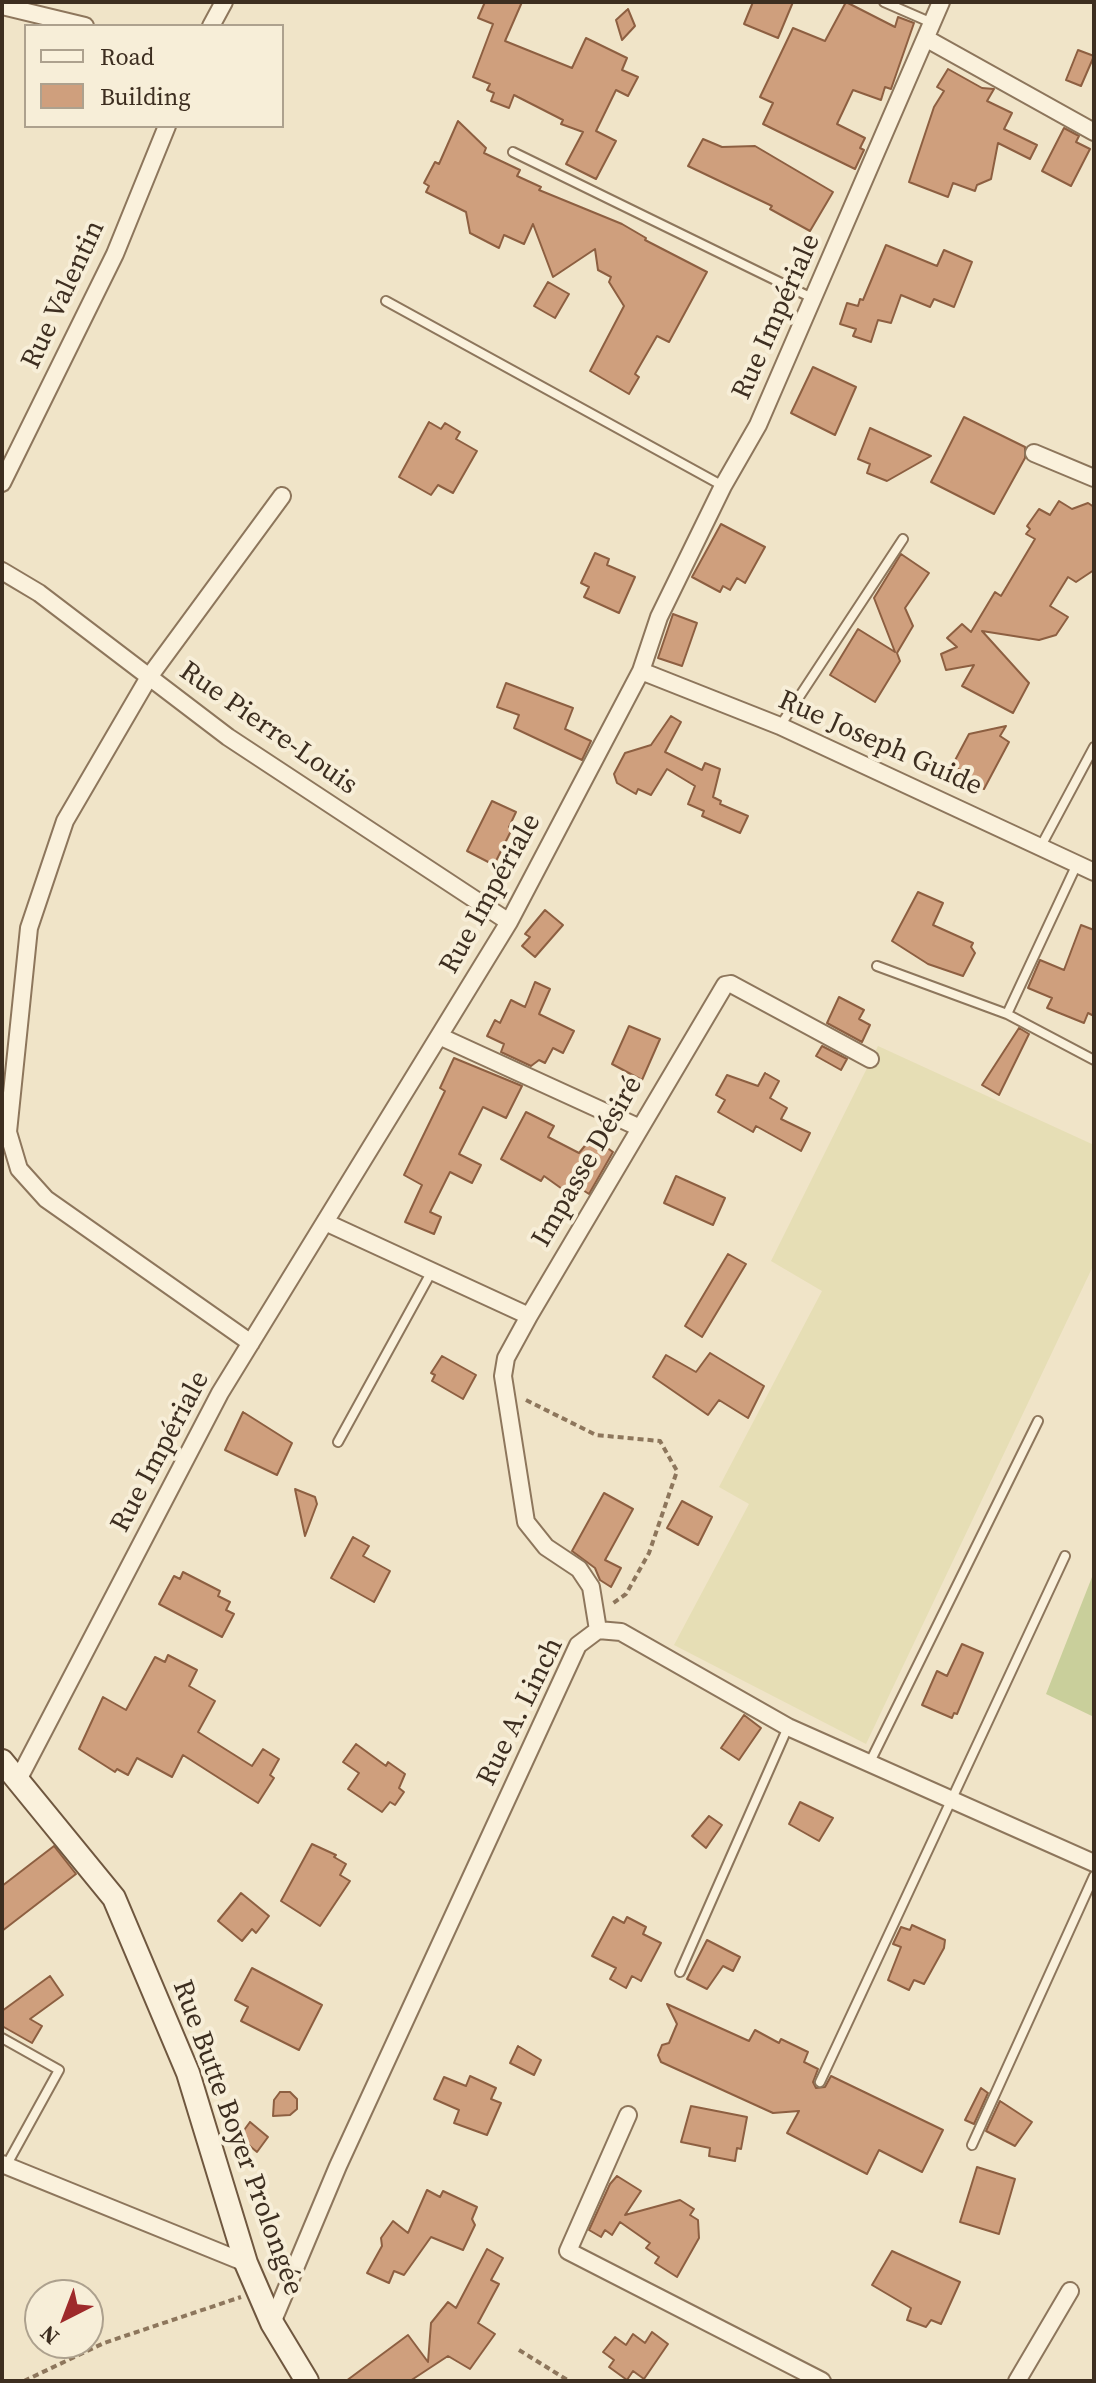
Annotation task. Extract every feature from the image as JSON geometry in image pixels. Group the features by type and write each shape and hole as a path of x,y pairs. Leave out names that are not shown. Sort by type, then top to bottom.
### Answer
{"street":[{"path":"212,24 224,2"},
{"name":"Rue Impériale","path":"19,1778 220,1393 509,922 641,671 659,617 723,486 758,425 941,2"},
{"path":"2,6 77,24"},
{"path":"929,31 1094,132"},
{"name":"Rue Valentin","path":"2,483 115,254 166,128"},
{"path":"1034,453 1092,473"},
{"path":"251,1343 46,1199 19,1169 8,1132 29,928 65,821 149,677 282,496"},
{"name":"Rue Pierre-Louis","path":"2,571 39,593 228,737 509,922"},
{"name":"Rue Joseph Guide","path":"641,671 780,726 1094,872"},
{"name":"Impasse Désiré","path":"597,1623 591,1587 579,1569 546,1547 526,1522 506,1391 506,1358 638,1127 728,983 870,1059"},
{"path":"439,1036 638,1127"},
{"path":"325,1222 529,1316"},
{"name":"Rue A. Linch","path":"272,2323 338,2166 578,1645 597,1623 621,1632 788,1727 1094,1863"},
{"name":"Rue Butte Boyer Prolongée","path":"2,1761 19,1778 114,1898 188,2073 246,2263 272,2323 307,2381"},
{"path":"628,2115 568,2251 822,2381"},
{"path":"4,2165 246,2263"},
{"path":"1017,2381 1070,2291"}],"lane":[{"path":"884,2 929,31"},
{"path":"513,152 813,298"},
{"path":"386,301 723,486"},
{"path":"780,726 903,539"},
{"path":"1041,846 1094,747"},
{"path":"1007,1014 1077,864"},
{"path":"877,966 1007,1014 1094,1060"},
{"path":"338,1442 432,1271"},
{"path":"870,1762 1038,1421"},
{"path":"820,2082 1065,1556"},
{"path":"680,1972 788,1727"},
{"path":"972,2145 1094,1876"},
{"path":"2,2038 59,2070 4,2165"}],"path":[{"path":"506,1391 596,1435 660,1441 677,1471 649,1553 626,1594 597,1623"},
{"path":"24,2381 104,2343 258,2292"},
{"path":"519,2350 569,2381"}],"shaded area":[{"path":"878,1046 1094,1145 1094,1264 866,1744 674,1645 749,1504 719,1487 822,1291 771,1261"}],"green space":[{"path":"1094,1572 1094,1717 1046,1694"}],"building":[{"path":"485,2 522,2 505,41 572,68 586,38 627,58 622,70 638,77 628,96 616,90 596,131 616,141 596,179 566,164 583,132 561,124 563,120 514,95 509,108 491,101 494,93 487,90 490,84 473,77 493,24 478,18"},
{"path":"753,2 793,2 778,38 744,24"},
{"path":"846,2 895,27 898,17 914,23 891,89 885,87 881,100 853,90 837,124 865,138 860,148 864,150 855,169 763,124 773,103 760,97 793,28 825,41"},
{"path":"628,9 635,26 622,40 616,20"},
{"path":"1078,50 1094,56 1081,86 1066,80"},
{"path":"948,69 982,88 994,89 987,101 1012,113 1004,129 1037,145 1030,159 998,143 991,179 977,185 975,191 953,183 948,197 909,182 934,107 944,91 937,87"},
{"path":"458,121 486,148 484,153 520,170 517,176 541,187 539,190 622,224 645,240 707,272 669,342 657,336 635,374 639,377 629,394 590,371 624,306 609,282 611,277 598,270 595,249 553,277 533,224 524,244 504,235 499,248 470,233 466,212 426,192 429,186 424,183 435,162 439,164"},
{"path":"1064,128 1079,136 1076,142 1090,149 1071,186 1042,171"},
{"path":"703,139 722,147 755,146 833,192 810,231 770,209 772,206 688,166"},
{"path":"886,245 937,266 944,250 972,262 954,307 934,299 930,307 901,295 891,323 878,320 871,342 853,336 856,329 840,324 847,303 858,306 860,299 863,300"},
{"path":"548,282 569,294 555,318 534,306"},
{"path":"813,367 856,387 835,435 791,413"},
{"path":"964,417 1025,447 1025,458 994,514 931,482"},
{"path":"429,422 441,429 445,423 460,432 456,439 477,451 453,493 438,485 431,495 399,477"},
{"path":"870,428 931,456 887,481 867,473 870,464 858,459"},
{"path":"1059,501 1072,509 1088,503 1094,507 1094,570 1076,582 1068,577 1050,606 1068,617 1056,635 1039,640 982,631 1029,683 1013,713 962,686 974,665 946,670 941,654 957,647 947,638 962,624 971,632 995,592 1001,596 1035,539 1026,534 1030,529 1027,526 1039,509 1050,515"},
{"path":"721,524 765,547 745,583 737,578 730,590 723,586 720,592 692,577"},
{"path":"595,553 609,559 607,565 635,577 619,613 584,597 589,587 581,583"},
{"path":"901,554 929,573 905,608 913,626 897,653 900,661 875,702 830,675 858,629 895,652 874,598"},
{"path":"673,614 697,623 682,666 658,658"},
{"path":"506,683 573,708 565,729 591,741 582,760 514,728 519,715 497,707"},
{"path":"671,716 681,722 665,752 702,770 705,763 720,769 713,797 721,801 720,804 748,816 740,833 702,816 704,811 688,804 695,786 667,769 651,795 638,789 636,794 617,783 614,774 625,753 651,745"},
{"path":"1006,726 1000,736 1009,742 984,789 968,782 971,776 952,766 969,734"},
{"path":"492,801 516,812 509,827 512,829 494,865 467,851"},
{"path":"918,892 943,903 933,925 973,943 971,947 975,953 963,976 928,964 892,941"},
{"path":"545,910 563,925 535,957 522,946 530,937 525,934"},
{"path":"1081,925 1094,930 1094,1016 1088,1013 1084,1023 1047,1008 1052,998 1028,988 1040,960 1064,970"},
{"path":"535,982 550,989 539,1014 574,1031 563,1053 553,1048 545,1063 539,1060 531,1066 501,1052 504,1044 487,1036 495,1020 500,1023 511,1000 525,1007"},
{"path":"839,997 864,1010 859,1019 870,1025 862,1042 827,1023"},
{"path":"629,1026 660,1039 642,1080 612,1064"},
{"path":"1019,1028 1029,1034 999,1095 982,1085"},
{"path":"822,1046 847,1059 841,1070 816,1056"},
{"path":"454,1058 522,1086 506,1118 483,1107 459,1154 481,1165 472,1183 450,1172 430,1212 441,1217 434,1234 405,1222 422,1185 404,1175 445,1091 440,1088"},
{"path":"765,1073 779,1081 770,1098 787,1108 781,1119 810,1133 801,1151 756,1126 753,1132 718,1112 725,1100 716,1095 727,1075 758,1086"},
{"path":"526,1112 554,1126 548,1137 579,1153 592,1137 613,1152 589,1194 572,1183 565,1191 544,1176 541,1181 501,1159"},
{"path":"676,1176 725,1198 713,1225 664,1203"},
{"path":"728,1254 746,1264 702,1337 685,1326"},
{"path":"710,1353 764,1386 748,1418 719,1400 708,1415 653,1377 666,1355 696,1372"},
{"path":"442,1356 476,1375 463,1399 432,1381 435,1375 431,1373"},
{"path":"243,1412 292,1443 277,1475 225,1450"},
{"path":"295,1489 315,1497 317,1504 305,1536"},
{"path":"604,1493 633,1509 605,1560 621,1568 611,1587 600,1580 595,1568 572,1551"},
{"path":"682,1501 712,1517 698,1545 667,1528"},
{"path":"353,1537 369,1546 363,1556 390,1571 374,1602 331,1578"},
{"path":"183,1572 220,1591 218,1596 230,1602 226,1610 234,1614 222,1637 159,1604 174,1576 180,1579"},
{"path":"962,1644 983,1653 957,1714 954,1713 952,1718 922,1705 937,1671 947,1676"},
{"path":"168,1655 197,1670 189,1686 215,1701 198,1732 252,1766 263,1749 279,1759 270,1775 274,1778 258,1803 183,1755 172,1777 137,1758 128,1775 117,1769 115,1772 79,1749 103,1697 126,1710 155,1657 165,1662"},
{"path":"744,1715 761,1728 739,1760 721,1748"},
{"path":"356,1744 386,1766 388,1762 405,1774 399,1788 404,1792 395,1805 390,1802 382,1812 348,1789 359,1773 343,1762"},
{"path":"800,1802 833,1818 819,1841 789,1824"},
{"path":"709,1816 722,1825 706,1848 692,1836"},
{"path":"312,1844 336,1855 334,1857 346,1864 340,1875 350,1881 320,1926 281,1901"},
{"path":"54,1846 76,1874 2,1931 2,1886"},
{"path":"241,1893 269,1916 256,1933 252,1929 242,1941 218,1921"},
{"path":"613,1917 624,1923 627,1917 646,1927 643,1934 661,1943 641,1981 632,1976 626,1988 610,1979 616,1968 592,1956"},
{"path":"912,1925 945,1940 944,1948 924,1984 914,1980 909,1990 888,1980 901,1947 893,1944 901,1927 910,1930"},
{"path":"707,1940 740,1957 733,1971 723,1966 707,1989 687,1979"},
{"path":"252,1968 322,2005 299,2050 241,2021 248,2007 235,2000"},
{"path":"50,1976 63,1995 30,2019 42,2026 32,2043 2,2026 2,2011"},
{"path":"667,2004 749,2041 755,2030 779,2043 781,2039 808,2052 804,2062 818,2069 813,2082 816,2088 825,2087 831,2076 943,2130 922,2172 879,2150 867,2174 787,2133 799,2111 773,2113 661,2062 658,2055 662,2045 669,2043 677,2024"},
{"path":"518,2046 541,2060 534,2075 510,2063"},
{"path":"470,2076 496,2088 491,2099 501,2103 487,2135 454,2123 459,2110 434,2099 444,2077 466,2086"},
{"path":"981,2088 988,2093 974,2124 965,2120"},
{"path":"280,2092 290,2092 297,2099 297,2109 290,2115 273,2116 274,2100"},
{"path":"1000,2101 1032,2122 1015,2146 986,2131"},
{"path":"691,2106 747,2117 741,2149 737,2148 735,2161 709,2156 710,2148 681,2142"},
{"path":"250,2122 268,2137 257,2152 239,2137"},
{"path":"977,2167 1015,2179 999,2234 960,2222"},
{"path":"617,2176 641,2191 625,2215 680,2200 694,2209 690,2215 698,2220 699,2238 677,2277 655,2263 659,2257 646,2248 650,2243 620,2222 612,2235 605,2230 601,2237 589,2230 610,2184"},
{"path":"427,2190 440,2197 443,2191 477,2207 472,2219 475,2225 463,2250 431,2237 404,2275 394,2271 389,2283 367,2273 382,2246 381,2238 393,2221 408,2233"},
{"path":"487,2249 503,2258 491,2280 499,2284 478,2323 495,2334 470,2369 448,2356 410,2381 346,2381 408,2335 428,2362 431,2323 448,2302 456,2308"},
{"path":"892,2251 960,2282 941,2324 931,2320 926,2327 907,2320 911,2308 872,2285"},
{"path":"652,2332 668,2344 644,2379 633,2371 627,2380 609,2367 614,2360 603,2352 615,2337 626,2345 633,2334 645,2343"}]}
